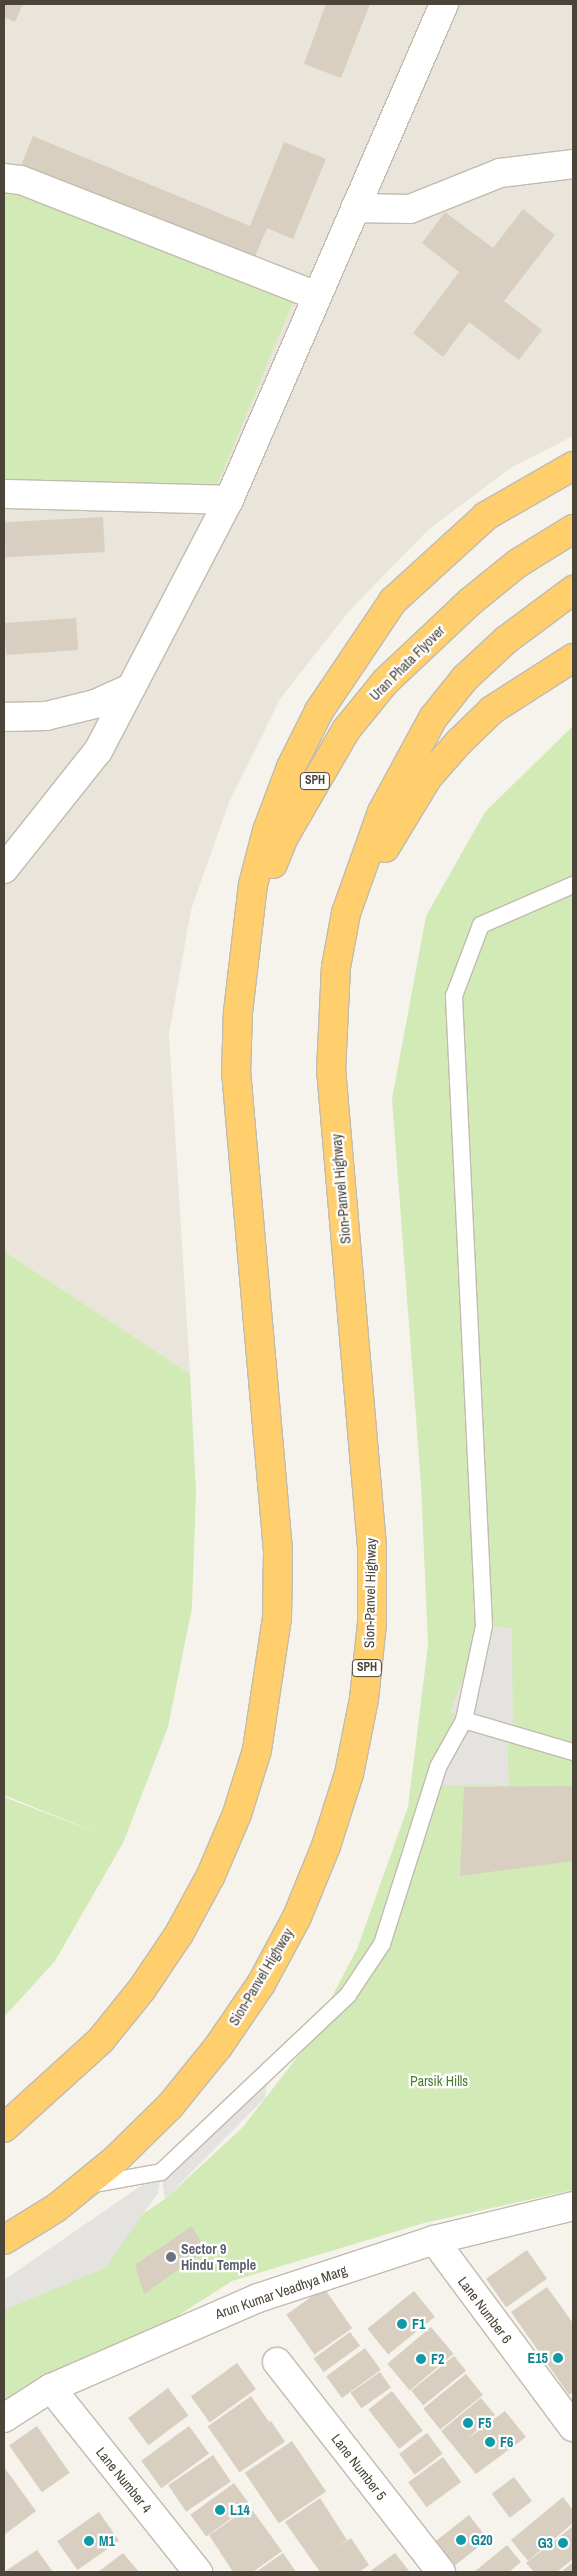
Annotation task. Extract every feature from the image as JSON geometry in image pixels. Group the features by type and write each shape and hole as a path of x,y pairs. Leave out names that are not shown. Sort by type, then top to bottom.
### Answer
{"highway":[{"path":"246,950 253,885 267,831 291,767 353,658 393,601 438,557 486,516 573,466"},
{"name":"Uran Phata Flyover","path":"246,950 263,888 284,837 314,782 363,709 429,640 518,563 573,529"},
{"name":"SPH","path":"336,967 346,913 382,812 433,718 465,678 506,640 573,590"},
{"path":"336,967 375,867 428,777 492,710 573,658"},
{"name":"SPH","path":"4,2128 100,2041 169,1950 211,1875 237,1814 257,1750 277,1618 278,1551 236,1074 246,950"},
{"name":"Sion-Panvel Highway","path":"4,2240 83,2187 170,2106 218,2047 261,1984 297,1917 322,1855 349,1774 364,1699 372,1623 372,1547 331,1072 336,967"}],"street":[{"path":"4,869 98,751 229,500 444,4"},
{"path":"355,208 410,209 500,173 573,164"},
{"path":"4,178 21,180 317,296"},
{"path":"4,494 229,500"},
{"path":"4,717 46,716 95,704 131,688"},
{"name":"Arun Kumar Veadhya Marg","path":"4,2418 51,2388 258,2298 434,2240 573,2206"},
{"name":"Lane Number 6","path":"434,2240 573,2427"},
{"name":"Lane Number 5","path":"277,2362 441,2572"},
{"name":"Lane Number 4","path":"51,2388 198,2572"}],"lane":[{"path":"83,2187 161,2172 348,1995 382,1944 438,1767 464,1720 484,1626 454,996 480,925 573,885"},
{"path":"464,1720 573,1752"}],"shaded area":[{"path":"4,4 573,4 573,436 512,467 429,529 350,610 280,699 229,802 191,910 169,1034 190,1374 4,1251"},
{"path":"484,1626 512,1628 513,1734 507,1733 509,1786 432,1785 464,1720 505,1731 450,1712"},
{"path":"268,2068 265,2098 165,2199 161,2174 158,2193 105,2268 4,2310 4,2280 161,2172"}],"green space":[{"path":"4,187 295,297 217,485 4,481"},
{"name":"Parsik Hills","path":"573,726 573,2190 424,2223 232,2281 4,2428 4,2306 165,2199 242,2128 306,2046 357,1949 408,1807 428,1645 421,1484 392,1099 426,916 485,812"},
{"path":"4,1251 190,1374 196,1492 192,1608 168,1727 123,1843 55,1961 4,2017 4,1797 103,1835 4,1795"}],"building":[{"path":"4,4 23,4 15,22 4,17"},
{"path":"326,4 370,4 341,78 304,64"},
{"path":"33,136 250,226 284,142 326,159 293,239 267,228 251,266 19,170"},
{"path":"523,209 555,235 504,301 542,330 519,360 469,322 443,357 413,333 459,272 422,243 445,212 493,248"},
{"path":"103,517 105,552 6,557 4,522"},
{"path":"76,618 78,650 6,655 4,623"},
{"path":"573,1786 573,1861 460,1876 464,1787"},
{"name":"Sector 9 Hindu Temple","path":"192,2226 206,2250 144,2294 135,2265"},
{"path":"527,2250 547,2279 506,2307 486,2279"},
{"name":"E15","path":"547,2287 573,2323 573,2392 569,2395 511,2312"},
{"path":"324,2288 352,2328 314,2355 286,2314"},
{"name":"F1","path":"414,2291 435,2317 388,2354 367,2329"},
{"name":"F2","path":"431,2327 453,2354 410,2390 387,2364"},
{"path":"350,2332 360,2346 324,2372 314,2358"},
{"path":"365,2348 381,2370 342,2398 326,2376"},
{"path":"454,2356 466,2371 423,2405 411,2391"},
{"path":"237,2363 256,2389 210,2422 191,2397"},
{"path":"380,2372 391,2388 361,2408 351,2393"},
{"path":"466,2374 483,2395 440,2430 423,2409"},
{"path":"168,2388 188,2415 149,2445 128,2418"},
{"path":"392,2391 423,2430 399,2449 368,2409"},
{"path":"251,2396 269,2422 226,2453 208,2426"},
{"name":"F6","path":"481,2398 495,2415 466,2440 505,2411 526,2437 476,2474 441,2431"},
{"path":"271,2421 285,2442 239,2472 225,2452"},
{"path":"37,2426 70,2473 42,2492 9,2446"},
{"path":"189,2426 209,2454 161,2488 141,2461"},
{"path":"427,2433 443,2454 415,2475 399,2454"},
{"path":"292,2441 326,2492 279,2523 245,2473"},
{"path":"213,2455 231,2482 186,2512 168,2485"},
{"path":"443,2457 461,2482 426,2507 408,2482"},
{"path":"4,2467 36,2511 4,2535"},
{"path":"514,2477 532,2501 510,2518 492,2494"},
{"name":"L14","path":"234,2483 250,2505 206,2537 190,2515"},
{"path":"563,2497 573,2510 573,2523 528,2561 511,2540"},
{"path":"320,2498 347,2540 331,2551 351,2538 369,2565 359,2572 320,2572 285,2522"},
{"path":"250,2507 282,2551 253,2572 233,2572 209,2535"},
{"name":"M1","path":"99,2512 119,2541 77,2570 57,2541"},
{"name":"G20","path":"469,2515 488,2539 454,2566 435,2541"},
{"name":"G3","path":"573,2526 573,2559 557,2572 534,2572 526,2563"},
{"path":"507,2545 521,2562 509,2572 474,2572"},
{"path":"37,2550 53,2572 4,2572"},
{"path":"123,2553 139,2572 98,2572"},
{"path":"283,2553 296,2572 256,2572"},
{"path":"395,2553 410,2572 369,2572"},
{"path":"573,2562 573,2572 561,2572"}],"place":[{"name":"Sector 9 Hindu Temple","path":"171,2257"},
{"name":"F1","path":"402,2324"},
{"name":"E15","path":"558,2358"},
{"name":"F2","path":"421,2359"},
{"name":"F5","path":"468,2423"},
{"name":"F6","path":"490,2442"},
{"name":"L14","path":"220,2510"},
{"name":"G20","path":"461,2540"},
{"name":"M1","path":"89,2541"},
{"name":"G3","path":"563,2543"}]}
